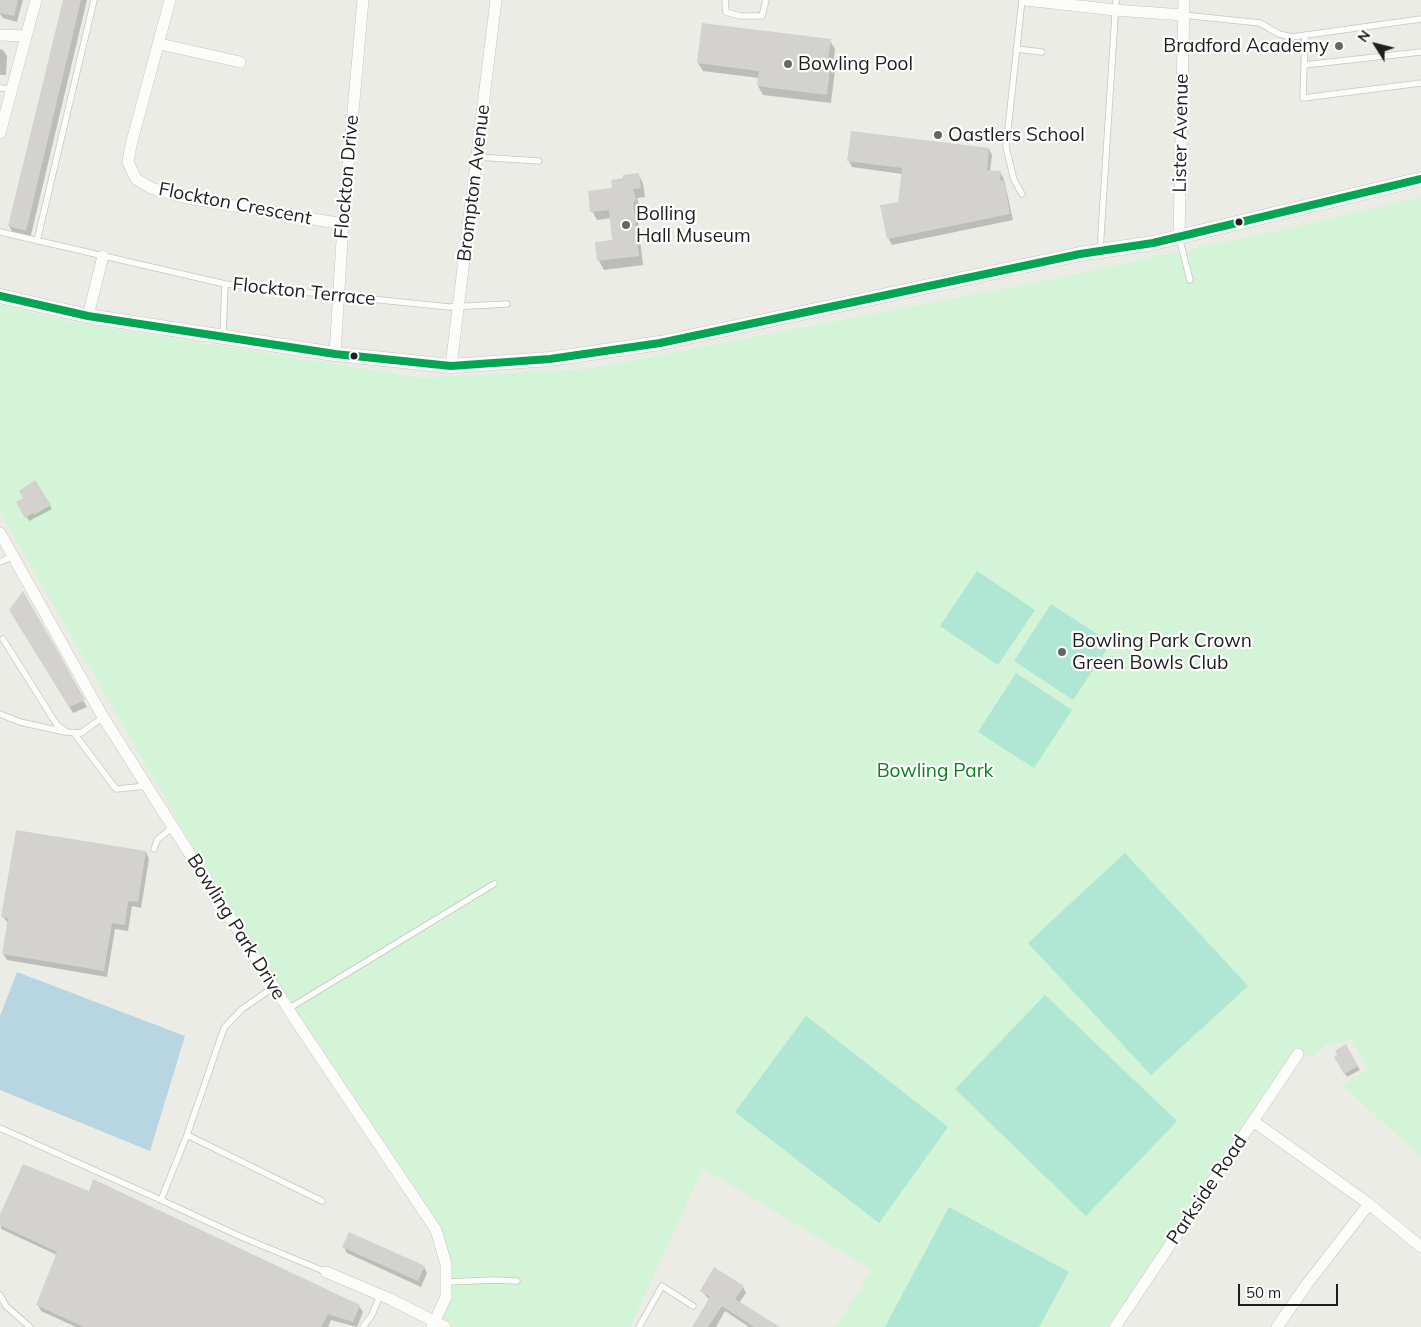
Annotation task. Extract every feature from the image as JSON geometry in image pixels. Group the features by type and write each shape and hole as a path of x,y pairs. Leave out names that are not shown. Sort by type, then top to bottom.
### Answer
{"street":[{"path":"0,133 24,36 36,0"},
{"name":"Flockton Crescent","path":"170,0 160,44 131,145 128,162 136,179 151,188 187,198 343,224"},
{"name":"Flockton Drive","path":"335,354 343,224 363,0"},
{"name":"Brompton Avenue","path":"450,366 459,307 496,0"},
{"path":"1024,0 1116,5 1183,15"},
{"name":"Lister Avenue","path":"1179,237 1184,0"},
{"path":"0,35 24,36"},
{"path":"160,44 240,62"},
{"path":"0,296 88,316 335,354 450,366 550,360 660,343 1100,250 1179,237 1421,179"},
{"path":"88,316 103,256"},
{"name":"Bowling Park Drive","path":"0,534 103,717 288,1009 436,1230 446,1264 446,1297 437,1325"},
{"name":"Parkside Road","path":"1115,1327 1298,1054"},
{"path":"1253,1121 1369,1204 1421,1247"},
{"path":"1277,1327 1307,1284 1369,1204"},
{"path":"326,1272 380,1295 437,1325"}],"lane":[{"path":"37,241 94,0"},
{"path":"725,0 726,12 740,16 762,16 766,0"},
{"path":"1022,194 1014,180 1006,147 1016,49 1024,0"},
{"path":"1100,250 1116,5"},
{"path":"1183,15 1246,20 1260,23 1279,34 1292,37 1421,19"},
{"path":"1305,35 1303,98 1421,83"},
{"path":"1016,49 1042,52"},
{"path":"1304,65 1421,52"},
{"path":"0,88 12,89"},
{"path":"477,157 539,161"},
{"name":"Flockton Terrace","path":"0,232 225,284 459,307 507,304"},
{"path":"1179,237 1190,280"},
{"path":"223,338 225,284"},
{"path":"0,562 14,556"},
{"path":"2,639 57,725 67,732"},
{"path":"0,714 20,722 74,733 81,733 103,717"},
{"path":"74,733 116,790 147,786"},
{"path":"154,849 156,840 173,827"},
{"path":"288,1009 494,884"},
{"path":"161,1200 188,1135 224,1028 242,1009 274,987"},
{"path":"0,1128 239,1236 326,1272"},
{"path":"188,1135 322,1201"},
{"path":"446,1282 517,1281"},
{"path":"639,1327 662,1286 694,1306"},
{"path":"0,1295 6,1306 30,1327"},
{"path":"363,1327 372,1315 380,1295"}],"green space":[{"name":"Bowling Park","path":"1421,197 1421,1157 1342,1085 1368,1069 1351,1040 1326,1045 1312,1058 1298,1054 1115,1327 836,1327 872,1270 703,1168 630,1327 445,1327 435,1322 446,1297 436,1230 274,987 0,512 0,304 66,321 420,378 588,369 1039,282 1295,227"},
{"name":"Bowling Park Crown Green Bowls Club","path":"977,571 1035,610 998,665 940,626"},
{"name":"Bowling Park Crown Green Bowls Club","path":"1051,604 1111,643 1073,700 1014,661"},
{"name":"Bowling Park Crown Green Bowls Club","path":"1016,673 1072,710 1034,768 978,732"},
{"path":"1125,853 1248,986 1151,1075 1028,943"},
{"path":"1045,995 1177,1121 1086,1216 955,1089"},
{"path":"806,1016 948,1127 879,1223 735,1112"},
{"path":"949,1207 1069,1272 1039,1327 885,1327"}],"water":[{"path":"17,972 185,1036 150,1151 0,1090 0,1016"}],"building":[{"path":"0,0 18,0 14,16 0,13"},
{"path":"63,0 81,0 26,231 8,226"},
{"path":"702,23 831,39 827,95 757,86 759,71 697,63"},
{"path":"851,131 989,148 987,170 1001,171 1000,181 1004,180 1010,214 887,239 880,205 898,202 902,168 847,161"},
{"path":"639,173 641,188 633,189 636,199 633,203 639,256 597,261 595,242 612,240 609,210 590,212 588,191 612,188 611,180 623,178 623,175"},
{"path":"35,480 51,505 25,518 16,502 23,498 19,491"},
{"path":"23,591 85,700 69,707 9,610"},
{"path":"16,830 146,851 138,902 128,901 125,925 112,923 104,971 2,954 8,918 1,917"},
{"path":"1346,1044 1358,1066 1344,1074 1334,1057 1337,1055 1335,1051"},
{"path":"23,1164 89,1191 93,1179 360,1305 353,1322 328,1314 321,1327 84,1327 36,1305 57,1252 0,1225 0,1214"},
{"path":"349,1232 425,1266 418,1281 342,1247"},
{"path":"714,1267 744,1286 735,1299 780,1327 754,1327 722,1306 708,1327 692,1327 710,1297 700,1291"}],"transit line":[{"path":"0,296 88,316 335,354 451,366 550,359 660,343 1080,254 1153,243 1421,179"}],"place":[{"name":"Bradford Academy","path":"1339,46"},
{"name":"Bowling Pool","path":"788,64"},
{"name":"Oastlers School","path":"938,135"},
{"name":"Bolling Hall Museum","path":"626,225"},
{"name":"Bowling Park Crown Green Bowls Club","path":"1062,652"}]}
